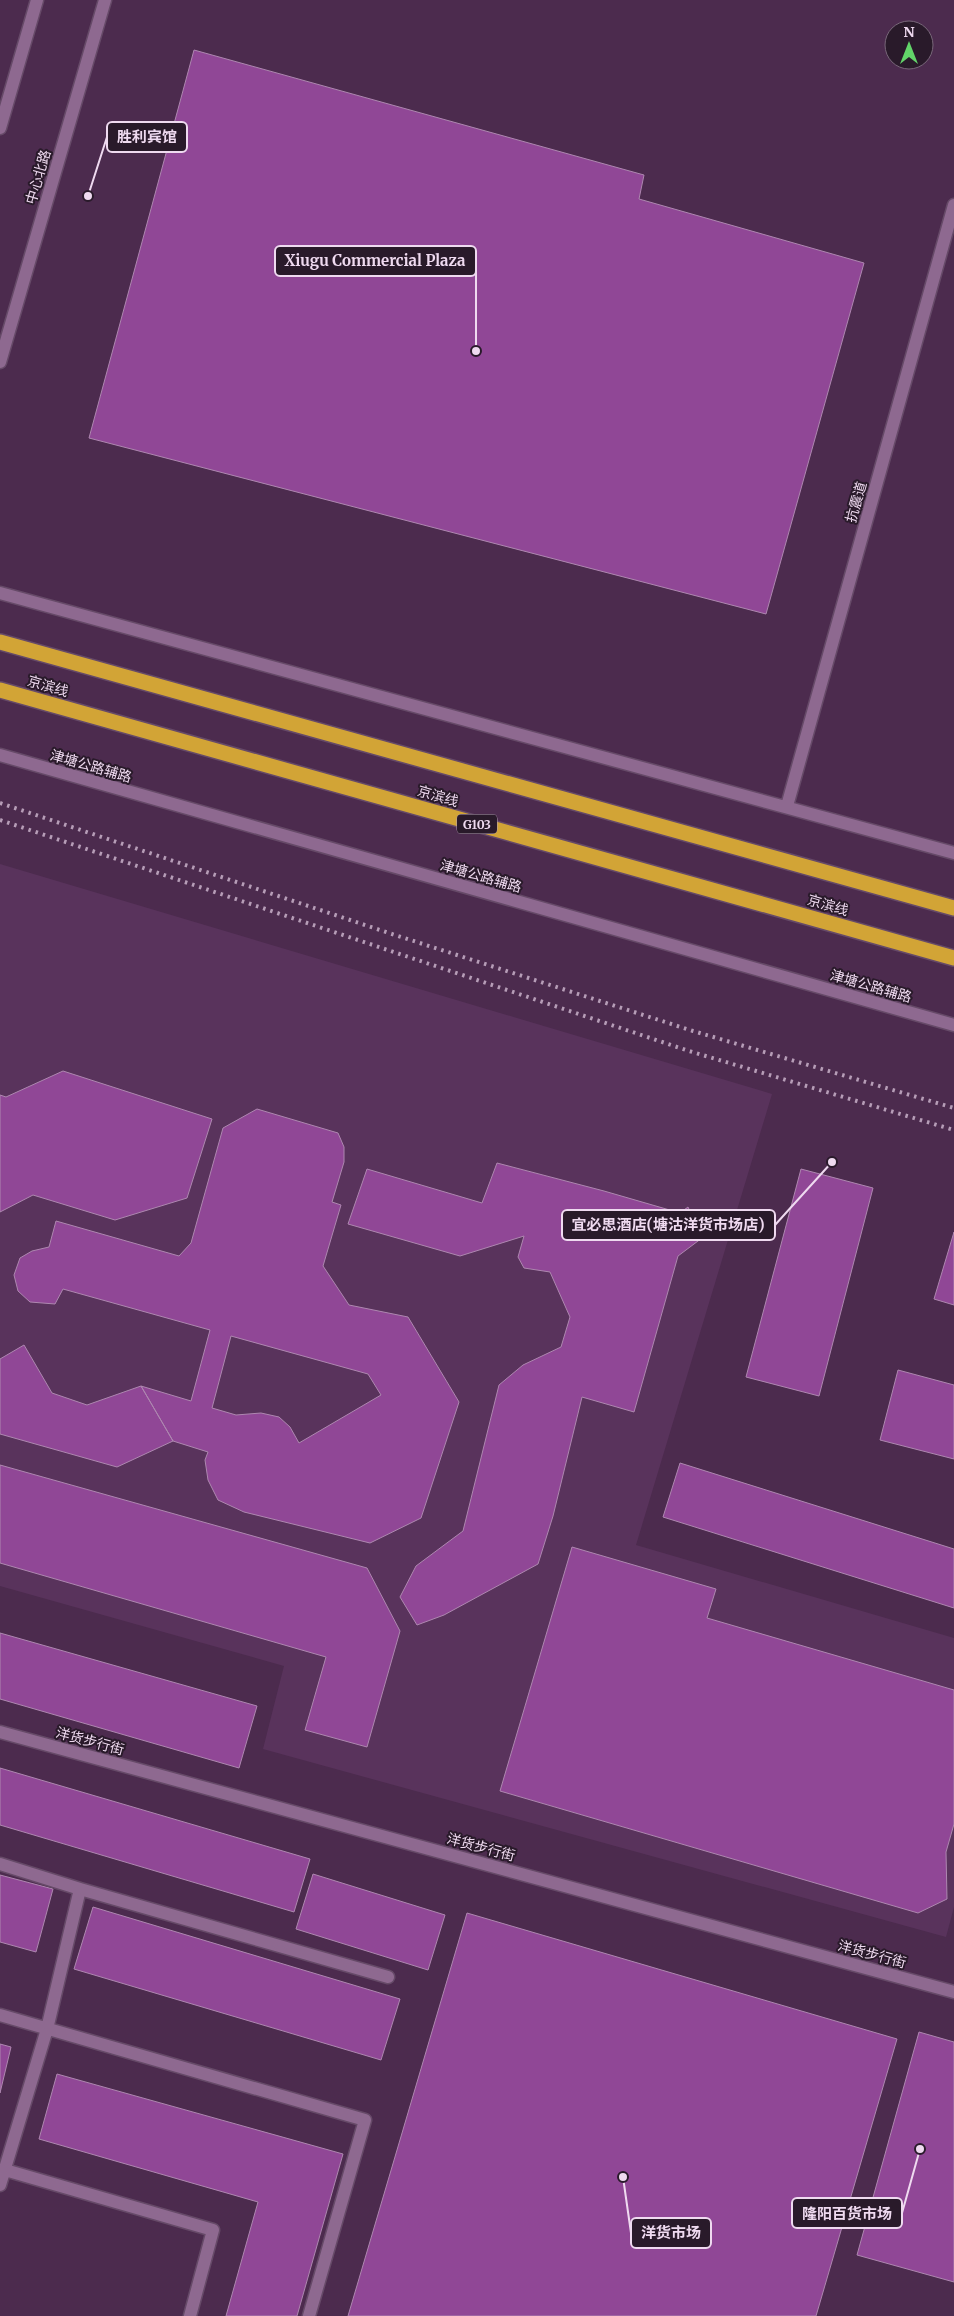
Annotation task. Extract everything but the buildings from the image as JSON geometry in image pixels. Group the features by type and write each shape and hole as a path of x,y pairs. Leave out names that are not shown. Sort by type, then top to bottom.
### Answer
{"highway":[{"path":"0,642 954,908"},
{"name":"京滨线","path":"0,690 954,958"}],"main road":[{"path":"0,128 37,0"},
{"name":"中心北路","path":"0,362 105,0"},
{"name":"抗震道","path":"787,806 954,205"},
{"path":"0,593 954,853"},
{"name":"津塘公路辅路","path":"0,755 954,1025"},
{"name":"洋货步行街","path":"0,1732 954,1992"},
{"path":"0,1864 80,1889 388,1977"},
{"path":"0,2185 47,2029 80,1889"},
{"path":"0,2015 365,2120 309,2316"},
{"path":"5,2170 213,2230 190,2316"}],"shaded area":[{"path":"0,864 772,1094 636,1545 954,1638 954,1907 946,1937 263,1749 284,1666 0,1586"}],"railway":[{"path":"0,803 395,935 693,1031 954,1108"},
{"path":"0,820 689,1051 954,1130"}],"place":[{"name":"胜利宾馆","path":"88,196"},
{"name":"Xiugu Commercial Plaza","path":"476,351"},
{"name":"宜必思酒店(塘沽洋货市场店)","path":"832,1162"},
{"name":"隆阳百货市场","path":"920,2149"},
{"name":"洋货市场","path":"623,2177"}]}
